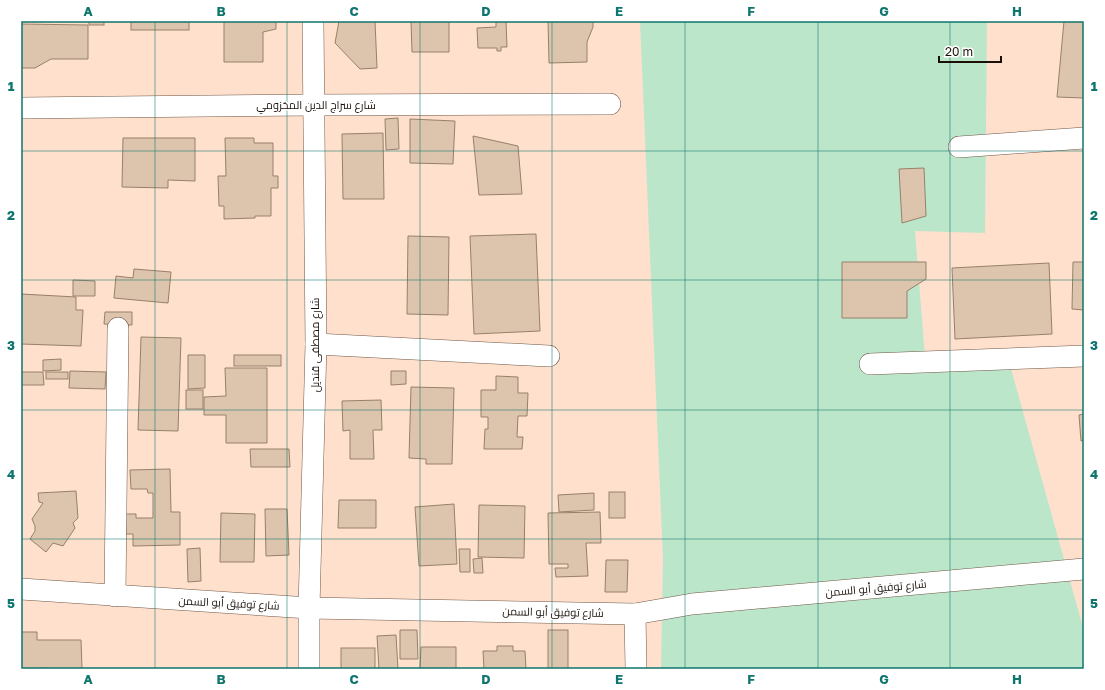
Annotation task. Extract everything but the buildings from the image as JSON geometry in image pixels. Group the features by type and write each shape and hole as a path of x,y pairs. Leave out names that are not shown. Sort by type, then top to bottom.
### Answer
{"street":[{"name":"شارع مصطفى قنديل","path":"309,669 309,608 316,344 313,21"},
{"name":"شارع سراج الدين المخزومي","path":"21,108 313,104 610,104"},
{"path":"959,147 1084,138"},
{"path":"115,596 118,328"},
{"path":"316,344 549,356"},
{"path":"870,364 1084,356"},
{"name":"شارع توفيق أبو السمن","path":"21,589 309,608 635,614 692,604 1084,569"},
{"path":"635,614 636,669"}],"green space":[{"path":"640,21 987,21 985,233 915,231 926,370 1008,358 1084,631 1084,669 661,669 663,559"}]}
